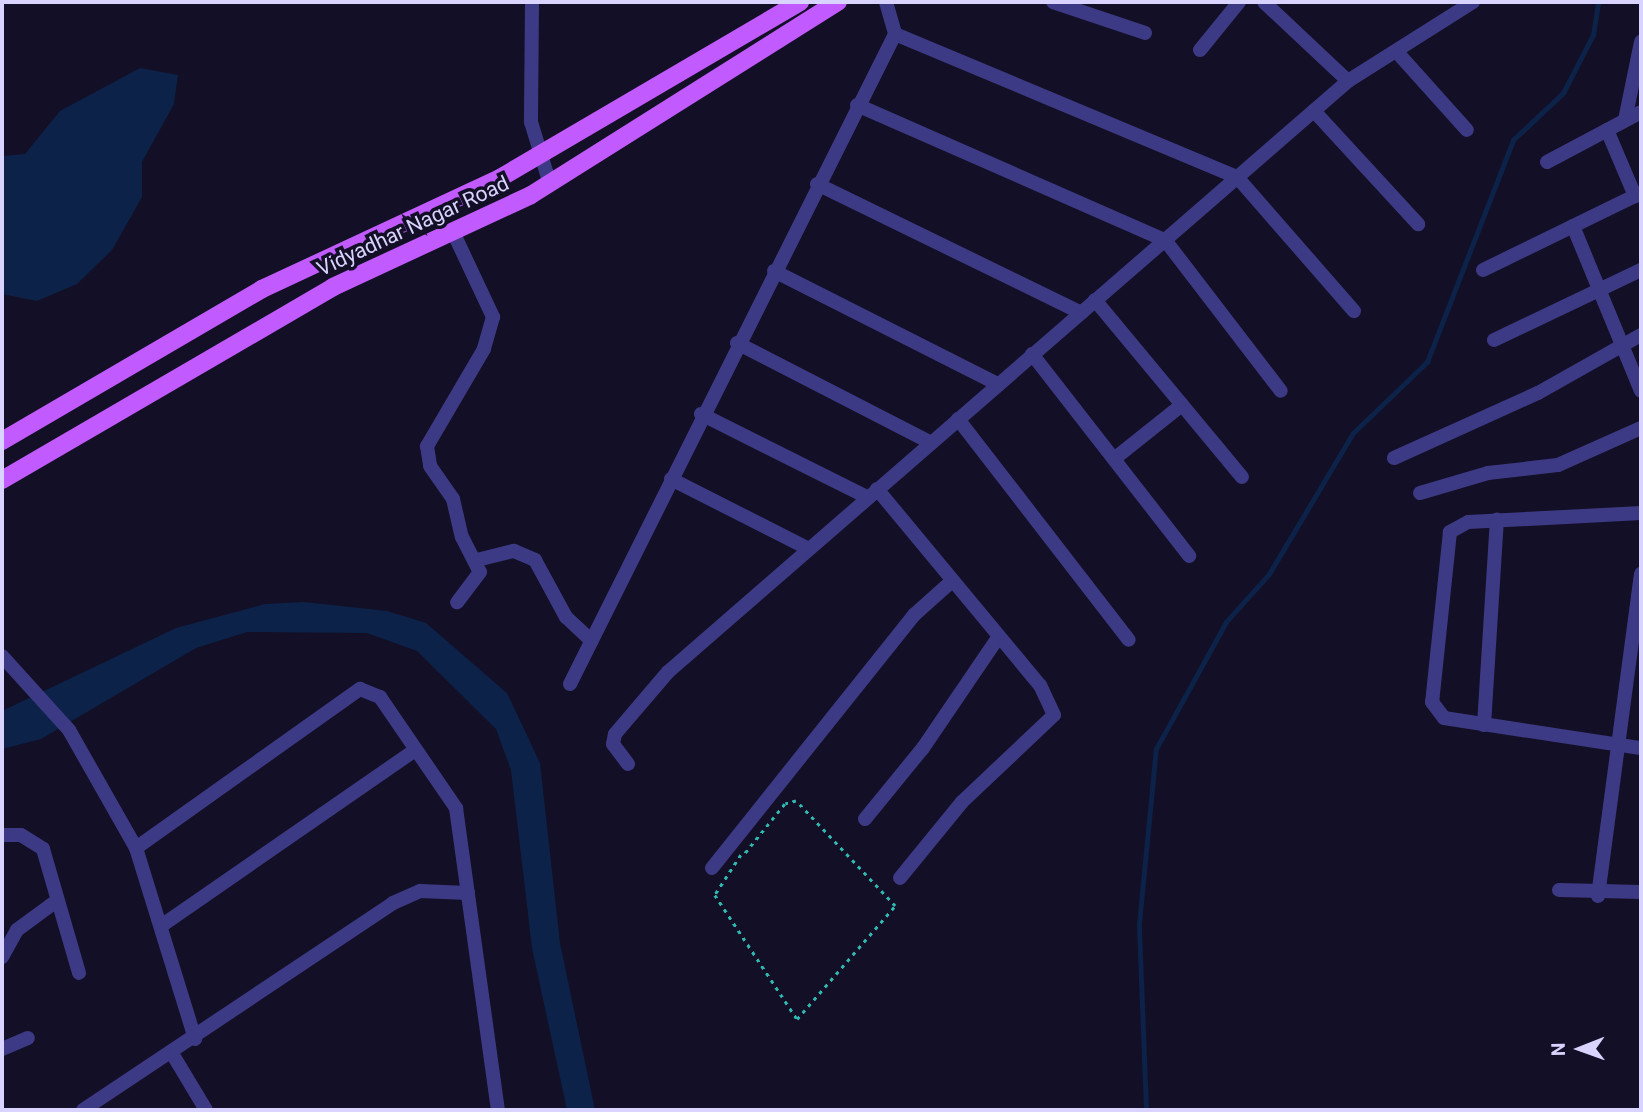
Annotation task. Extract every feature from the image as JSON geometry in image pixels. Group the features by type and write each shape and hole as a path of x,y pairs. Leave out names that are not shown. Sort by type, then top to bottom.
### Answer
{"main road":[{"name":"Vidyadhar Nagar Road","path":"2,441 262,289 538,156 800,2"},
{"name":"Vidyadhar Nagar Road","path":"2,480 333,287 454,234 550,184 838,2"}],"street":[{"path":"533,2 531,122 538,156 550,184"},
{"path":"569,684 701,414 895,34 887,2"},
{"path":"1054,2 1144,33"},
{"path":"1200,50 1239,2"},
{"path":"1264,2 1348,81"},
{"path":"628,764 613,744 622,719 807,548 1348,81 1473,2"},
{"path":"895,34 1237,177 1354,312"},
{"path":"1625,120 1641,42"},
{"path":"1396,51 1467,130"},
{"path":"857,106 1165,240 1281,391"},
{"path":"1314,111 1418,225"},
{"path":"1547,162 1641,112"},
{"path":"1483,270 1638,195 1607,130"},
{"path":"817,184 1081,313"},
{"path":"1573,226 1641,391"},
{"path":"454,234 483,285 492,332 426,456 453,499 462,537 477,560 478,581 457,602"},
{"path":"1494,340 1641,270"},
{"path":"774,271 998,384"},
{"path":"1095,300 1242,477"},
{"path":"1394,458 1623,346 1641,334"},
{"path":"737,343 930,442"},
{"path":"1032,354 1189,556"},
{"path":"1114,459 1182,405"},
{"path":"701,414 872,493 952,581 997,639 1040,685 1054,715 962,802 900,878"},
{"path":"958,419 1129,640"},
{"path":"1420,494 1488,473 1558,465 1641,428"},
{"path":"671,480 807,548"},
{"path":"1641,513 1497,519 1468,522 1450,532 1432,702 1444,718 1641,748"},
{"path":"1484,725 1497,519"},
{"path":"477,560 514,551 535,560 566,617 592,641"},
{"path":"1598,896 1621,746 1641,574"},
{"path":"712,868 914,615 952,581"},
{"path":"865,819 923,748 997,639"},
{"path":"2,656 36,687 69,730 136,848 195,1040"},
{"path":"136,848 359,689 380,697 414,751 456,808 498,1110"},
{"path":"161,926 414,751"},
{"path":"2,835 21,835 43,849 55,902 79,973"},
{"path":"1559,890 1598,896 1641,892"},
{"path":"83,1110 173,1055 393,903 420,891 468,893"},
{"path":"2,956 17,930 55,902"},
{"path":"2,1049 28,1038"},
{"path":"173,1055 206,1110"}],"path":[{"path":"796,801 895,906 797,1018 715,895 743,856 785,804 796,801"},
{"path":"731,845 743,856"}],"water":[{"path":"140,68 178,75 174,104 142,162 142,197 112,250 77,284 37,301 2,294 2,156 25,154 60,111"},
{"path":"304,602 387,611 426,623 507,693 540,763 560,943 595,1110 567,1110 532,948 511,770 496,729 417,651 367,633 247,632 196,648 41,739 2,749 2,711 176,628 265,604"}],"waterway":[{"path":"1146,1110 1139,924 1156,749 1226,622 1269,574 1353,433 1427,362 1513,140 1563,93 1593,35 1598,2"}]}
